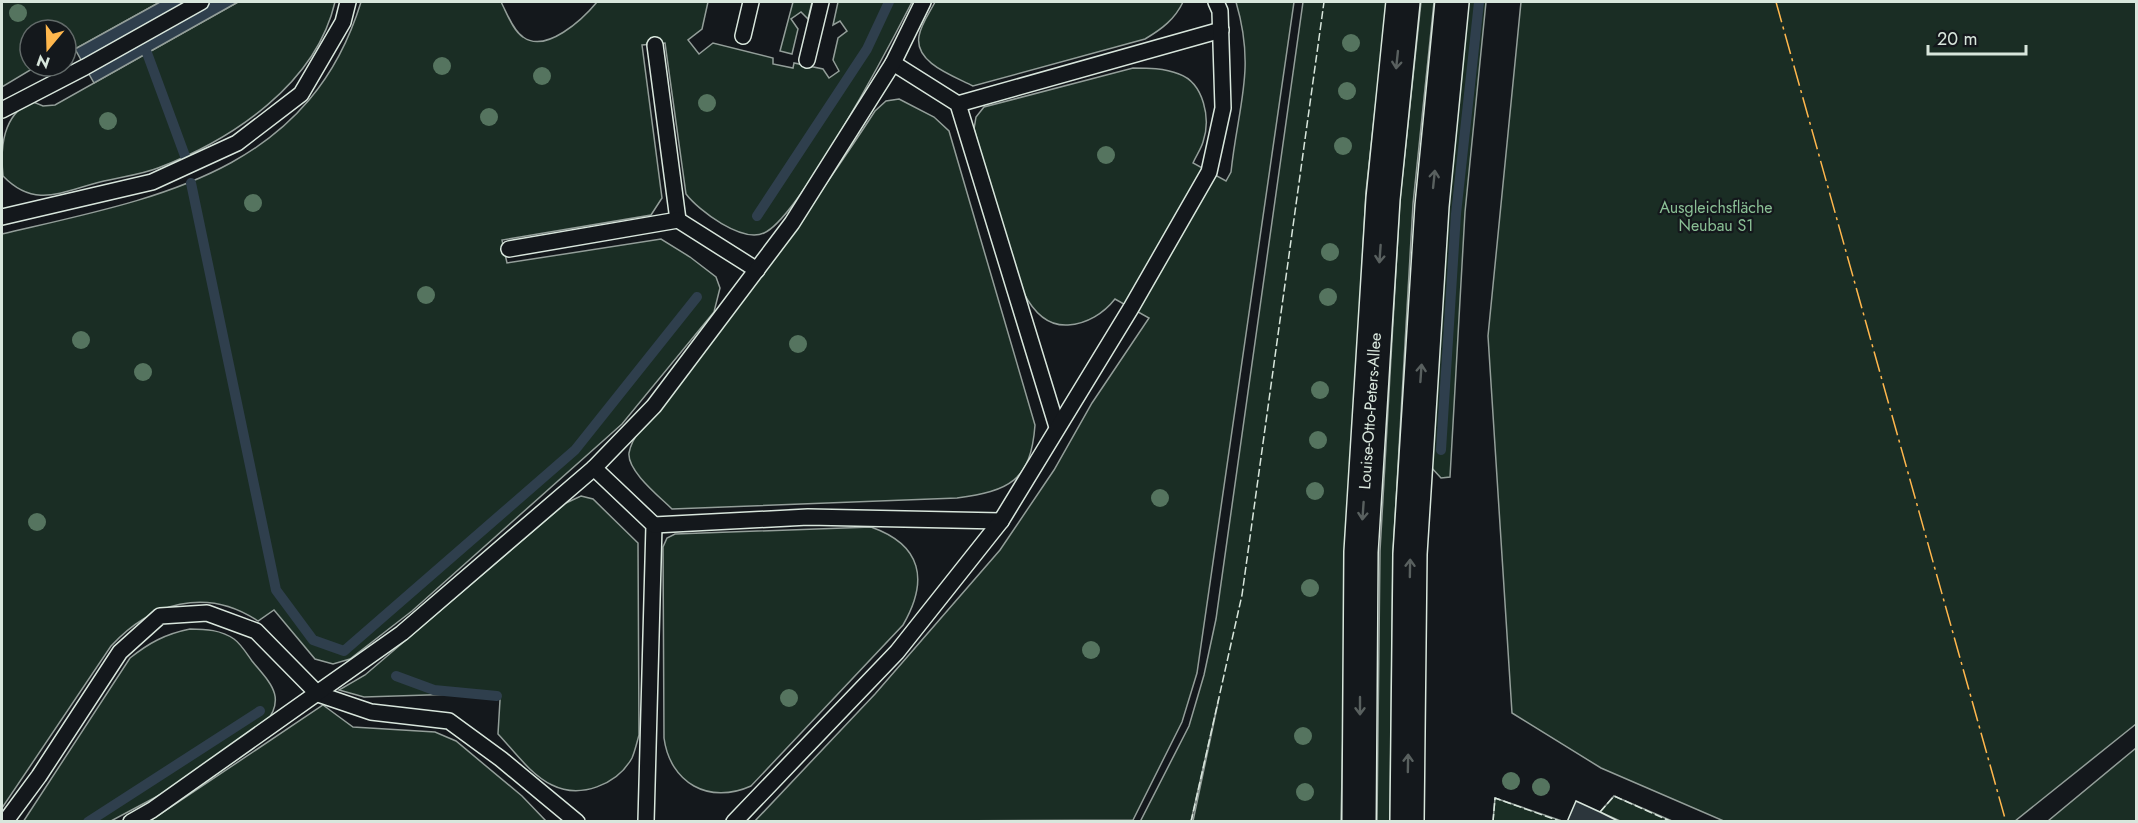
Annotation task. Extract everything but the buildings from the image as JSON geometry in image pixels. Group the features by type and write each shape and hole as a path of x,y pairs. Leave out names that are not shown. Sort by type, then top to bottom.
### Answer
{"main road":[{"name":"Louise-Otto-Peters-Allee","path":"1359,822 1361,552 1383,199 1403,2"},
{"path":"1407,822 1410,554 1432,206 1452,2"}],"lane":[{"path":"2,110 201,2"},
{"path":"2,217 152,182 237,143 302,93 343,22 348,2"},
{"path":"743,36 751,2"},
{"path":"807,60 821,2"},
{"path":"131,822 152,810 402,633 594,468 654,406 792,223 893,63 922,2"},
{"path":"735,822 897,652 1001,521 1131,308 1209,172 1223,108 1220,11 1216,2"},
{"path":"958,104 1221,30"},
{"path":"655,45 678,220"},
{"path":"893,63 958,104 1057,427"},
{"path":"509,249 678,220 757,270"},
{"path":"594,468 654,525 808,517 1001,521"},
{"path":"646,822 654,525"},
{"path":"5,822 39,776 120,652 160,616 207,613 256,631 318,694 371,712 449,721 501,759 577,822"}],"green space":[{"path":"2,2 160,2 78,47 78,18 18,18 18,77 2,87"},
{"path":"238,2 335,2 325,31 310,58 268,105 215,141 186,156 144,172 49,195 26,192 3,176 2,154 5,133 14,115 22,107 31,101 43,106 55,105"},
{"path":"361,2 501,2 519,34 532,41 542,41 553,38 573,25 597,2 708,2 702,29 688,40 699,54 713,43 773,58 773,64 793,68 794,63 823,69 829,78 839,71 833,60 838,38 847,31 840,21 833,25 838,2 912,2 821,164 780,220 764,233 755,235 744,234 722,224 701,209 686,194 665,43 642,45 662,198 651,215 502,240 507,263 661,239 716,277 720,288 714,312 622,424 412,611 350,659 333,664 315,659 274,610 258,621 238,610 219,604 199,602 180,604 144,619 111,646 2,808 2,234 115,207 169,190 219,169 264,142 304,106 337,60"},
{"path":"793,2 812,2 808,19 801,12 791,19 798,29 792,54 780,51"},
{"path":"935,2 1183,2 1167,23 1145,39 973,86 946,73 923,54 919,45 919,36"},
{"path":"1236,2 1294,2 1197,673 1182,722 1133,820 754,822 875,694 1000,550 1054,470 1092,403 1149,318 1115,299 1094,317 1075,324 1052,323 1039,314 1029,301 1013,268 974,129 976,117 984,107 1133,68 1168,71 1179,74 1194,85 1200,93 1206,113 1202,145 1193,163 1226,181 1231,172 1244,87 1245,48"},
{"path":"1303,2 1387,2 1366,192 1347,545 1341,821 1193,821 1219,698 1191,821 1140,822 1189,726 1204,675 1216,619"},
{"path":"1421,2 1434,2 1413,204 1393,554 1390,821 1377,821 1380,551 1400,199"},
{"path":"1468,2 1486,2 1465,212 1450,477 1441,478 1430,466 1447,208"},
{"name":"Ausgleichsfläche Neubau S1","path":"1521,2 2136,2 2136,724 2015,821 1726,822 1601,768 1512,713 1488,336"},
{"path":"899,99 934,117 949,131 1035,425 1033,444 1022,471 1014,480 991,492 957,498 672,509 633,468 629,453 636,436 674,392 752,288 875,111 886,101"},
{"path":"581,496 593,499 638,543 639,735 632,758 617,776 586,790 563,789 544,781 498,734 500,700 490,693 364,697 339,690 365,675 566,503"},
{"path":"871,527 901,544 910,554 916,566 918,579 916,593 903,625 751,786 721,793 694,786 674,767 664,738 663,547 667,538 675,534"},
{"path":"190,629 219,632 234,639 265,676 274,691 275,706 265,724 171,789 111,821 23,822 130,658 158,640"},
{"path":"323,705 353,727 435,732 456,741 522,796 546,821 150,821"},
{"path":"2136,748 2136,821 2048,821"},
{"path":"1614,796 1672,821 1620,821 1600,812"},
{"path":"1495,798 1562,821 1493,821"}],"water":[{"path":"160,2 238,2 94,83 78,54 78,47"}],"waterway":[{"path":"757,216 867,49 889,2"},
{"path":"1441,450 1456,214 1479,2"},
{"path":"147,53 185,156"},
{"path":"191,183 276,590 313,640 344,651 575,450 697,297"},
{"path":"396,676 434,690 497,696"},
{"path":"88,822 260,711"}],"fence":[{"path":"1191,822 1242,595 1324,2"},
{"path":"1600,812 1614,796 1672,822"},
{"path":"1493,822 1495,798 1562,822"}],"power":[{"path":"1776,2 2006,822"}]}
